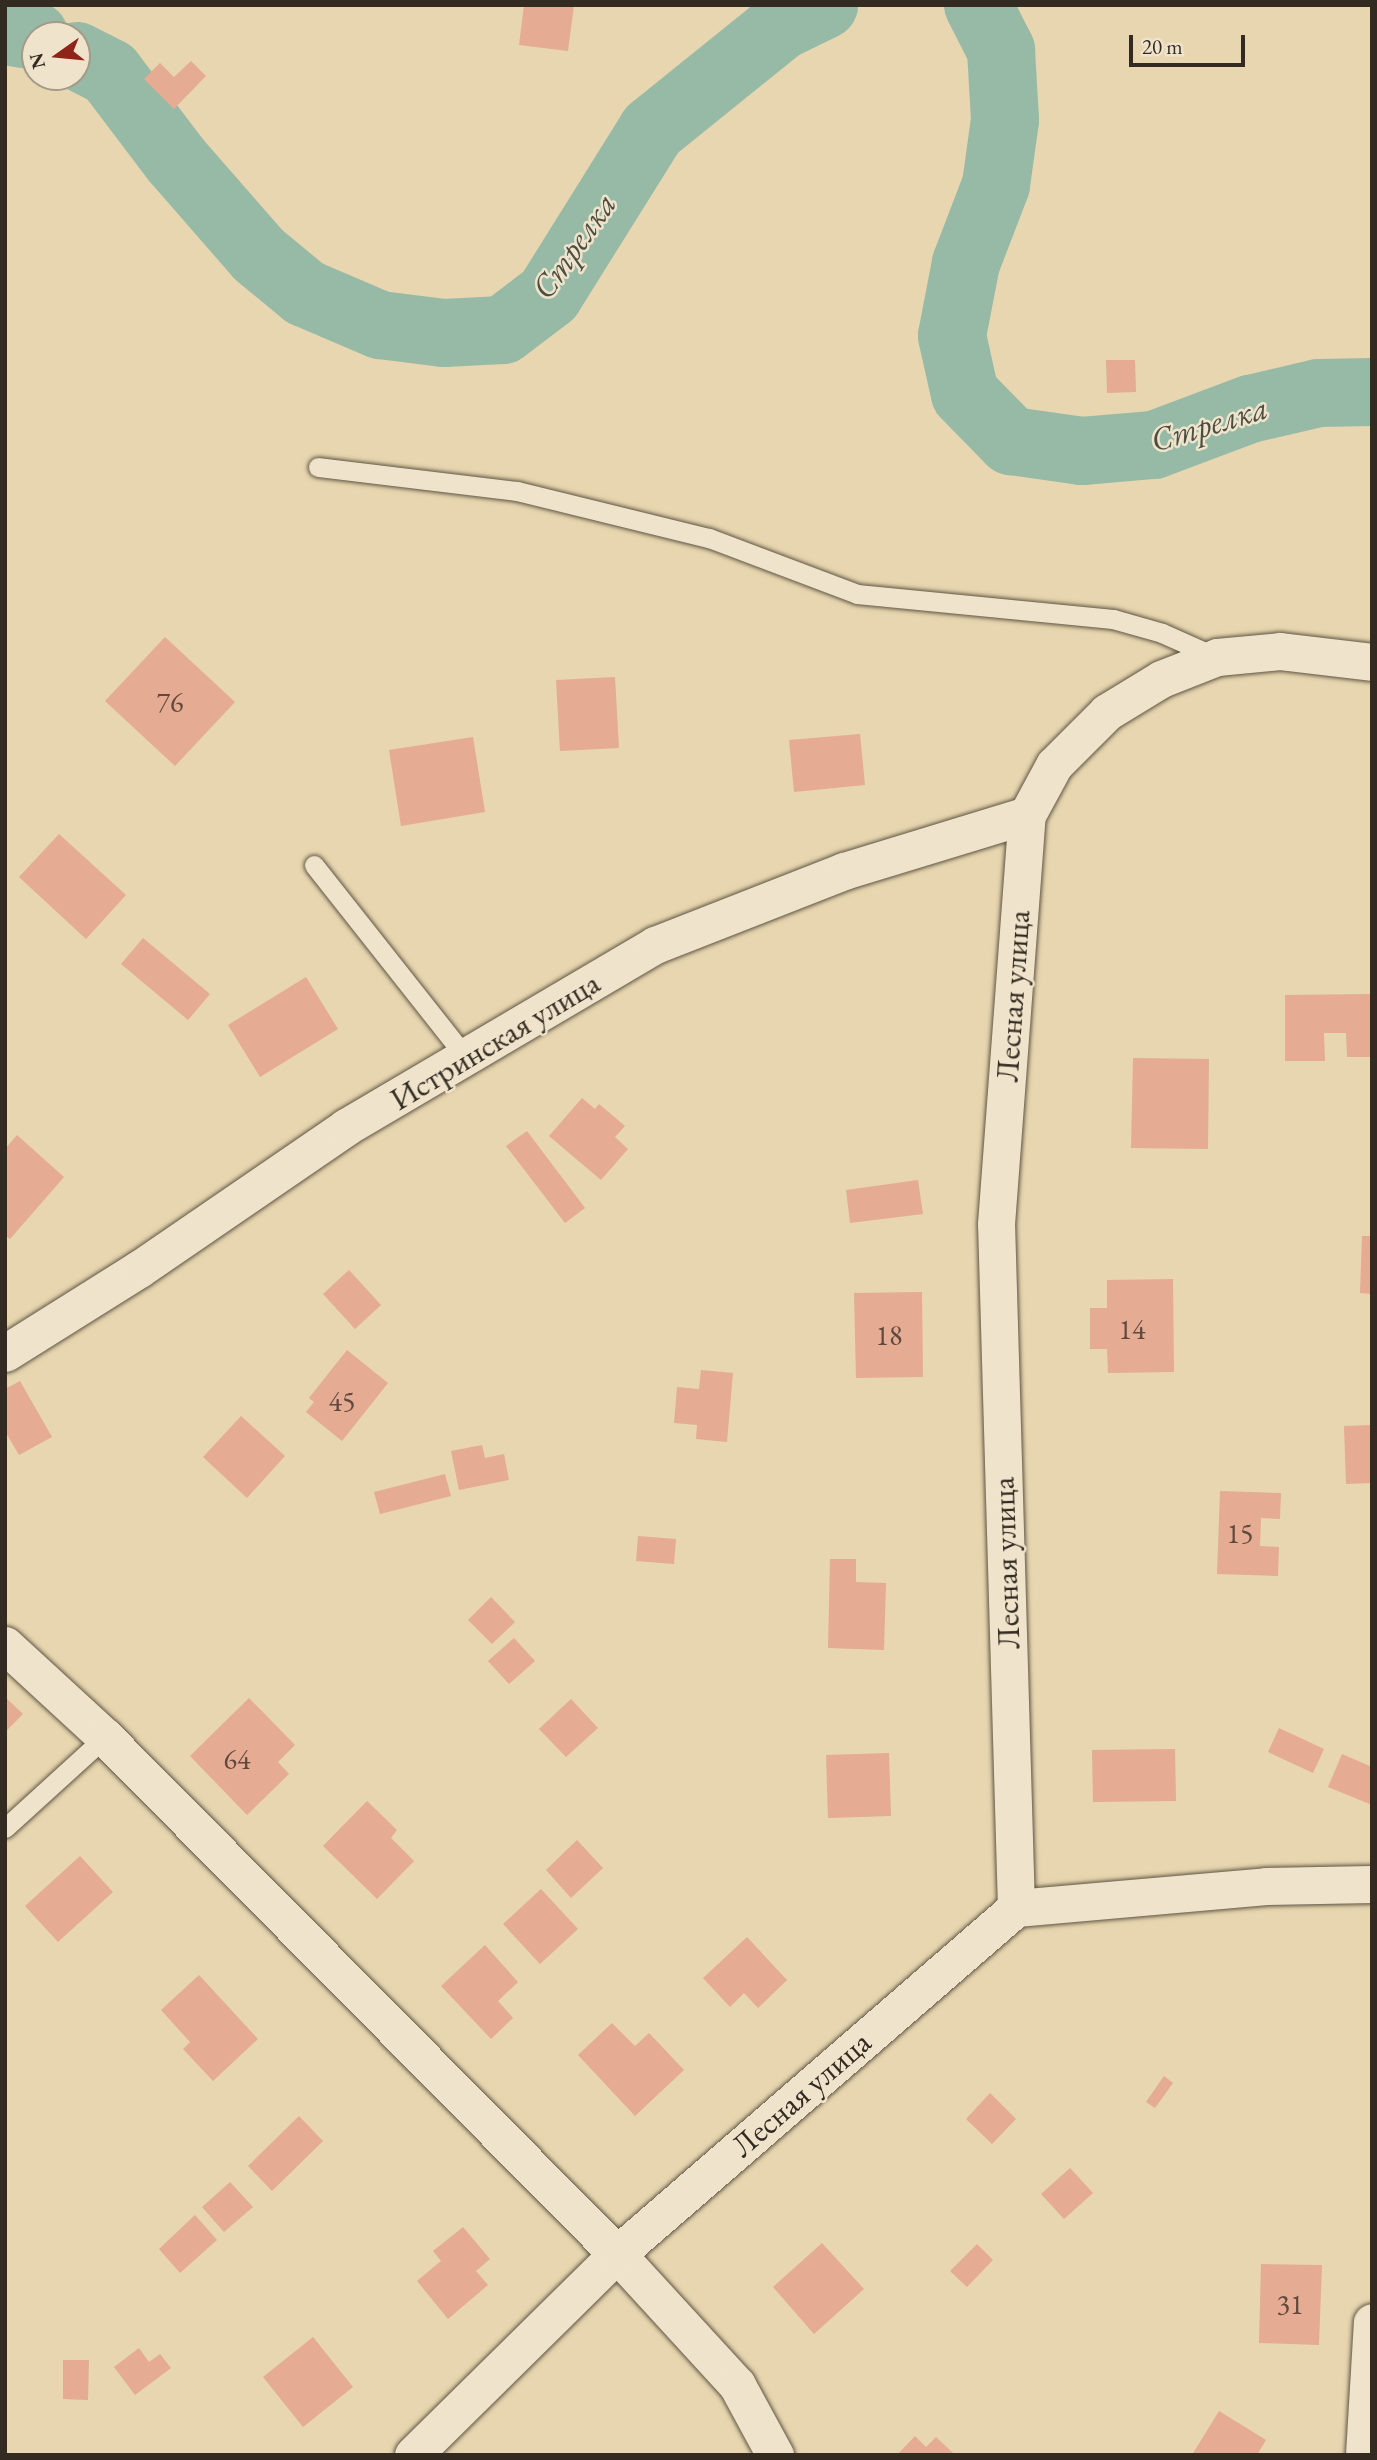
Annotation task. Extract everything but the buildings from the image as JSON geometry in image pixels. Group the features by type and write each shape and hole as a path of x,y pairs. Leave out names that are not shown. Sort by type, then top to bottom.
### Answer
{"street":[{"name":"Лесная улица","path":"413,2455 617,2254 1016,1908 996,1224 1027,815 1054,765 1107,712 1161,679 1217,657 1280,652 1372,662"},
{"name":"Истринская улица","path":"5,1353 139,1269 346,1128 468,1060 655,945 844,871 1027,815"},
{"path":"5,1645 105,1737 617,2254 737,2385 775,2455"},
{"path":"1016,1908 1266,1886 1372,1884"},
{"path":"1364,2455 1372,2322"}],"lane":[{"path":"318,467 517,491 709,538 857,594 1113,620 1162,633 1217,657"},
{"path":"314,865 468,1060"},
{"path":"5,1828 105,1737"}],"waterway":[{"name":"Стрелка","path":"91,63 110,73 176,160 259,255 305,293 380,325 444,333 503,330 549,295 652,130 781,26 824,5"},
{"name":"Стрелка","path":"978,5 1001,50 1005,120 996,185 966,263 952,336 965,394 1011,441 1082,451 1154,445 1250,409 1319,393 1372,392"},
{"name":"Стрелка","path":"5,31 21,34"}]}
